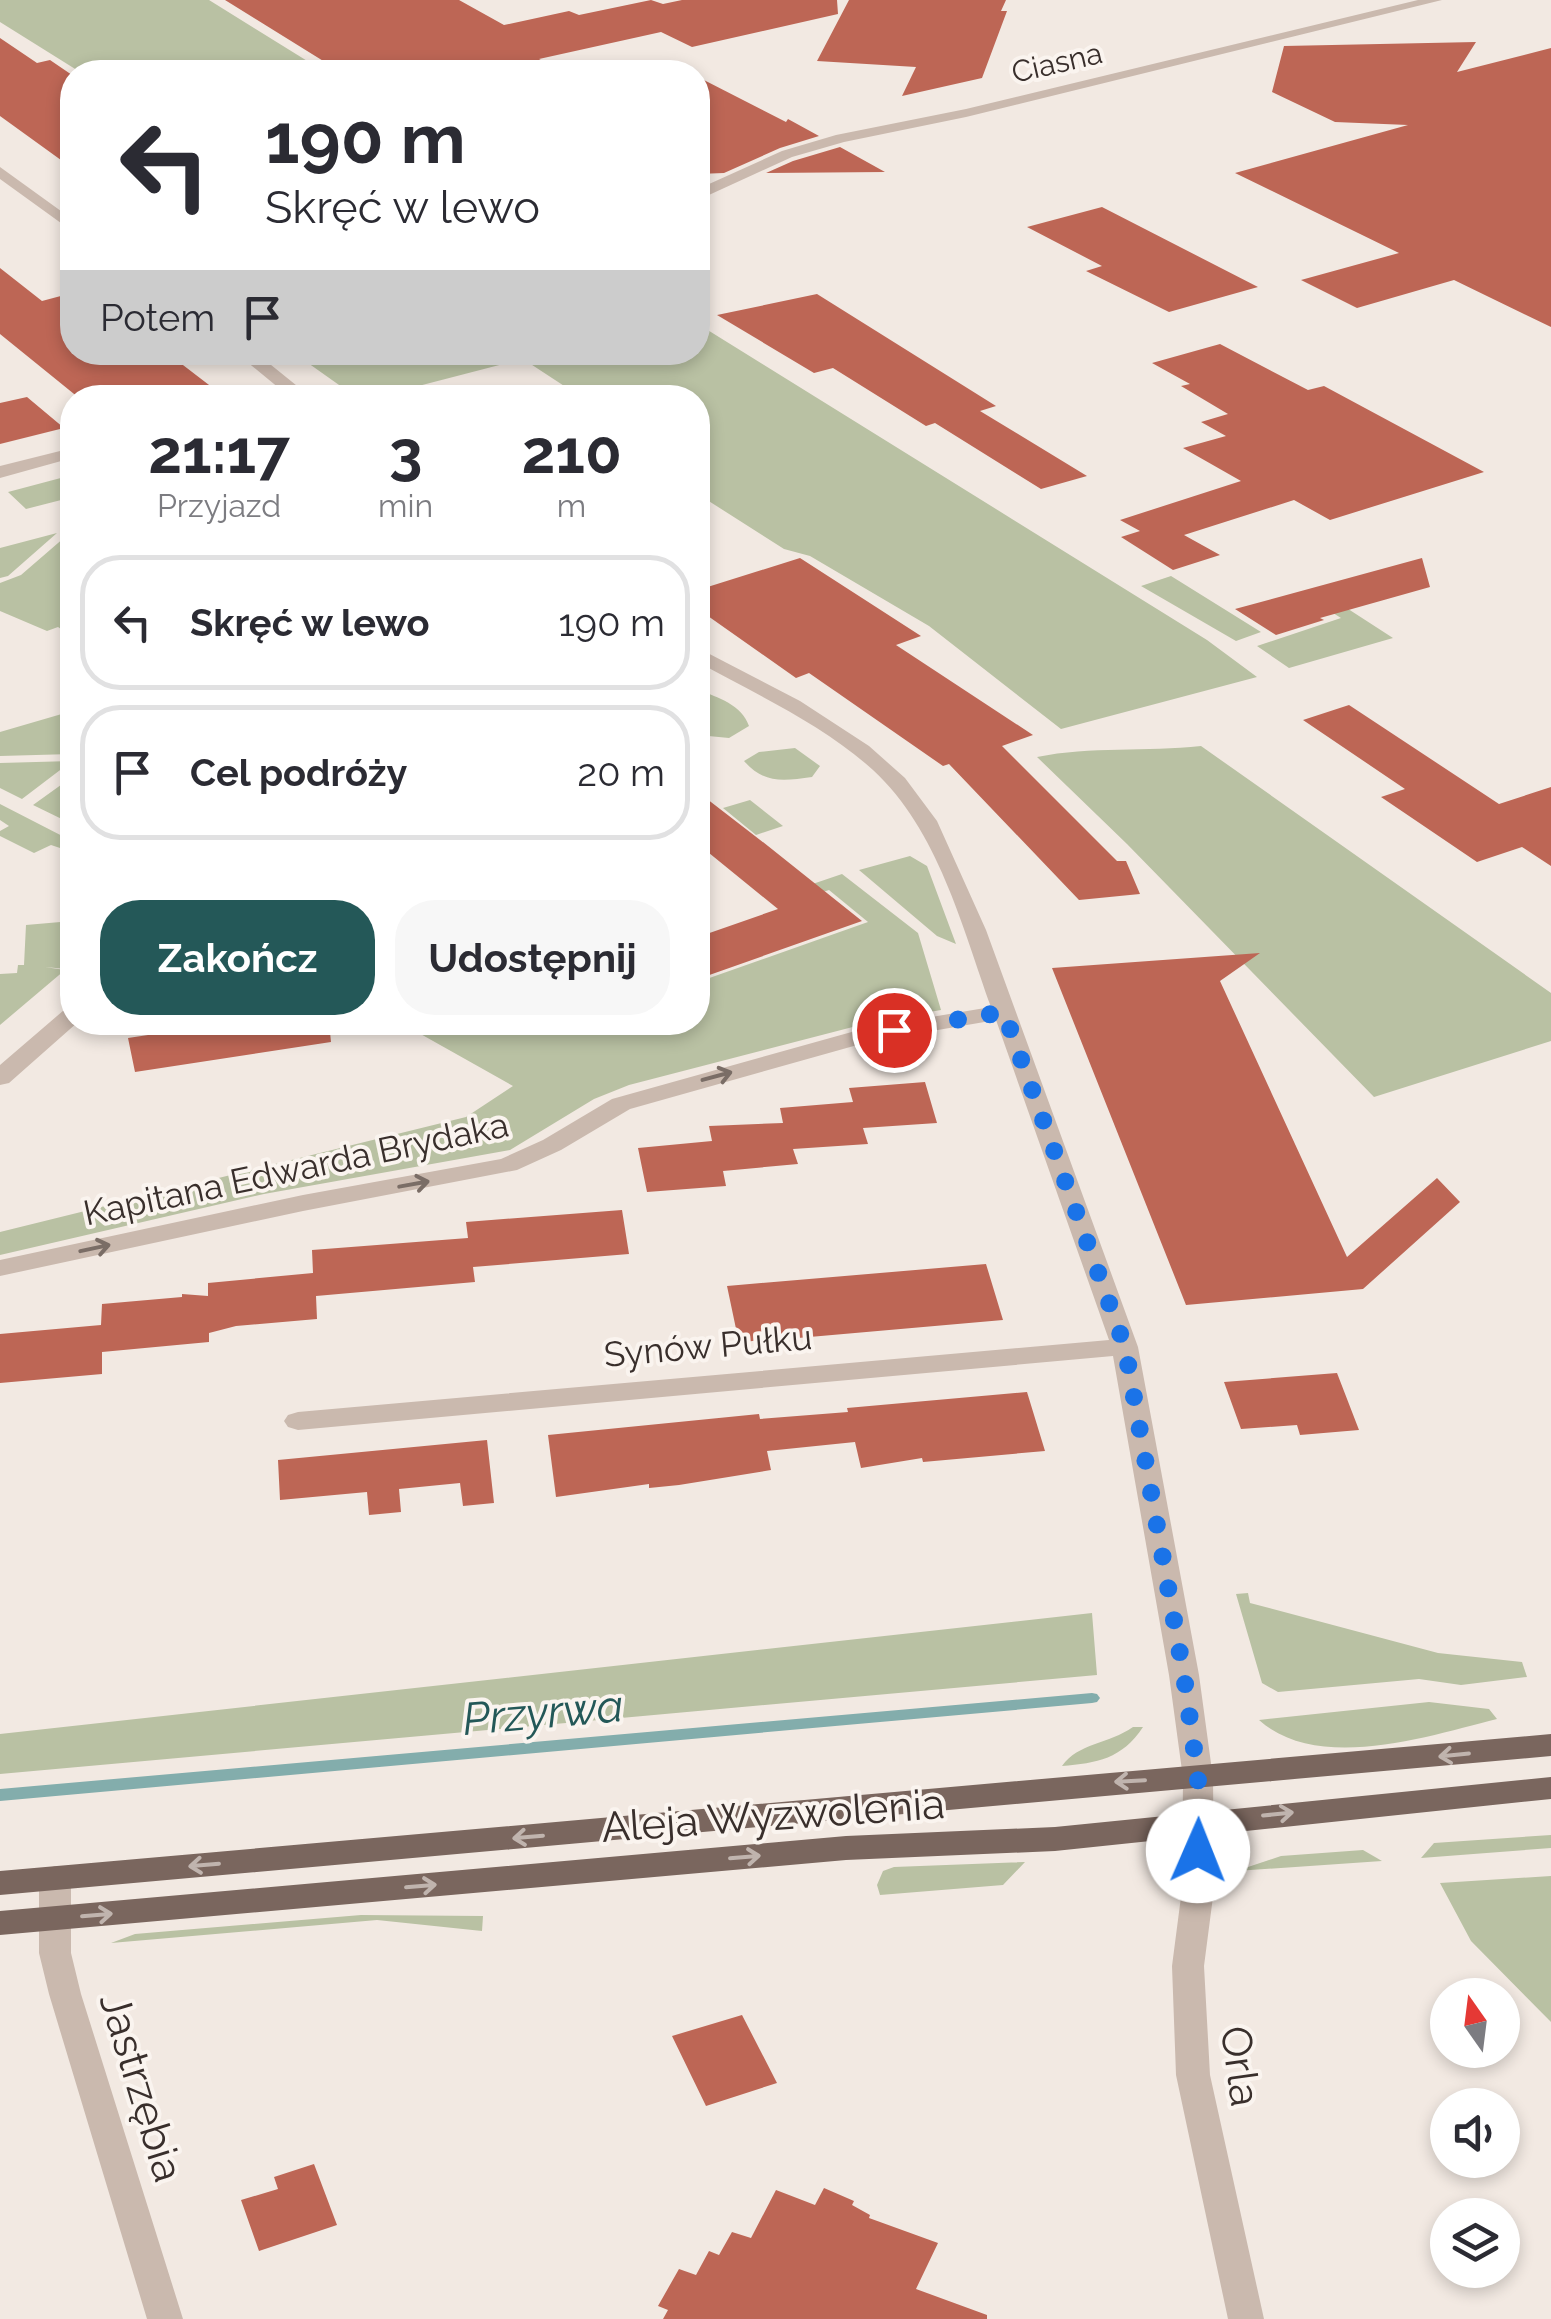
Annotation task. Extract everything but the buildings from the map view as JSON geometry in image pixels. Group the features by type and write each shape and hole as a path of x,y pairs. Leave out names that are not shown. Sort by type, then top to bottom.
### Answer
{"main road":[{"name":"Aleja Wyzwolenia","path":"0,1883 1551,1745"},
{"name":"Aleja Wyzwolenia","path":"0,1923 846,1848 1055,1838 1551,1788"}],"street":[{"name":"Ciasna","path":"710,189 787,154 841,138 966,113 1435,0"},
{"path":"0,172 60,217"},
{"path":"259,365 283,385"},
{"path":"0,472 60,457"},
{"name":"Orla","path":"710,661 836,735 880,766 914,804 948,862 1125,1347 1184,1676 1198,1778 1198,1889 1188,1966 1193,2075 1246,2319"},
{"name":"Kapitana Edwarda Brydaka","path":"0,1268 303,1203 508,1165 552,1146 622,1104 657,1092 866,1035 1004,1012"},
{"path":"0,1078 60,1026"},
{"name":"Synów Pułku","path":"298,1420 1125,1347"},
{"name":"Jastrzębia","path":"55,1878 55,1953 64,1994 166,2319"}],"green space":[{"path":"0,0 209,0 306,60 61,60 0,22"},
{"path":"710,331 1207,640 1257,677 1061,729 929,626 810,556 784,549 710,502 710,385 563,385 532,365 710,365"},
{"path":"311,365 500,365 422,385 339,385"},
{"path":"60,478 60,500 26,509 8,492"},
{"path":"57,533 8,576 0,578 0,548"},
{"path":"60,541 60,628 47,631 0,611 0,583 21,575"},
{"path":"1171,576 1261,632 1236,641 1141,586"},
{"path":"1342,605 1393,638 1289,668 1257,646 1341,618 1322,606"},
{"path":"710,695 735,707 746,719 749,726 729,738 710,736"},
{"path":"60,714 60,754 0,756 0,732"},
{"path":"1201,746 1551,993 1551,1041 1374,1097 1037,757 1078,751"},
{"path":"795,748 820,766 812,777 775,779 759,774 744,761 759,752"},
{"path":"60,761 60,770 22,799 0,788 0,763"},
{"path":"60,786 60,818 33,805"},
{"path":"750,800 783,826 756,835 723,808"},
{"path":"0,804 60,835 60,848 51,845 34,853 0,836 0,831 9,826 0,820"},
{"path":"910,856 927,866 956,944 937,936 859,870"},
{"path":"842,874 918,933 941,1010 872,1022 629,1085 594,1099 510,1150 264,1194 0,1255 0,1232 466,1117 513,1086 422,1035 710,1035 710,978 868,922 829,890 802,899 792,891"},
{"path":"60,922 60,968 45,967 60,969 60,974 0,1025 0,974 17,973 18,965 24,965 26,925"},
{"path":"1248,1593 1250,1603 1438,1653 1522,1662 1527,1677 1461,1685 1419,1679 1278,1692 1262,1683 1236,1594"},
{"path":"1092,1613 1097,1675 0,1774 0,1734"},
{"path":"1429,1702 1489,1709 1497,1719 1407,1741 1342,1747 1312,1745 1283,1736 1259,1720"},
{"path":"1133,1727 1143,1727 1117,1753 1097,1761 1062,1766 1085,1748"},
{"path":"1551,1835 1551,1848 1421,1858 1434,1843"},
{"path":"1363,1850 1382,1861 1236,1871 1281,1856"},
{"path":"1025,1862 1003,1885 880,1895 877,1885 883,1871 894,1867"},
{"path":"1551,1876 1551,2022 1520,1991 1520,1978 1508,1978 1471,1941 1440,1883"},
{"path":"361,1915 483,1916 482,1931 377,1920 111,1943 135,1934"}],"waterway":[{"name":"Przyrwa","path":"0,1795 1092,1698"}],"route":[{"path":"894,1030 1004,1012 1042,1114 1125,1347 1189,1708 1198,1778 1198,1851"}]}
